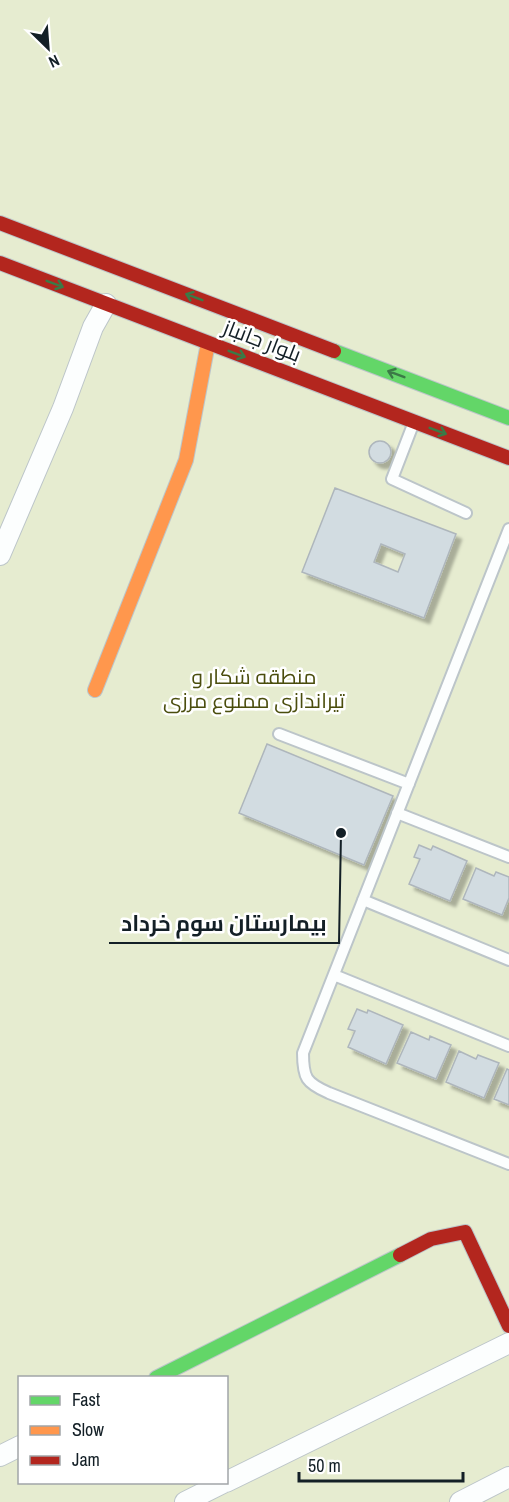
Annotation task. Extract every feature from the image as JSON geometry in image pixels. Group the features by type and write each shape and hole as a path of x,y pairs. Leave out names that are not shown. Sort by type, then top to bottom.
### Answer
{"main road":[{"name":"بلوار جانباز","path":"0,223 509,418"},
{"name":"بلوار جانباز","path":"0,263 509,458"},
{"path":"95,690 186,460 208,343"},
{"path":"158,1376 431,1239 465,1232 509,1326"}],"street":[{"path":"0,555 63,408 93,327 106,304"},
{"path":"228,1481 509,1343"},
{"path":"0,1456 18,1447"},
{"path":"459,1502 509,1477"},
{"path":"185,1502 222,1484"}],"lane":[{"path":"414,422 392,479 466,513"},
{"path":"508,532 303,1053 303,1072 312,1086 509,1164"},
{"path":"279,734 409,784"},
{"path":"397,813 509,857"},
{"path":"363,900 509,960"},
{"path":"334,975 509,1046"}],"green space":[{"name":"منطقه شکار و تیراندازی ممنوع مرزی","path":"0,0 509,0 509,1502 0,1502"}],"building":[{"path":"380,441 388,444 391,452 388,460 380,463 372,460 369,452 372,444"},
{"path":"335,488 456,534 424,618 302,572","holes":["381,544 405,554 398,572 374,562"]},
{"path":"267,744 393,796 364,865 239,813"},
{"path":"419,845 431,850 433,846 467,861 450,901 409,884 420,859 414,857"},
{"path":"476,868 494,876 496,872 509,877 509,898 502,915 463,899"},
{"path":"357,1009 367,1013 368,1010 403,1025 386,1064 348,1047 355,1031 348,1029"},
{"path":"411,1032 429,1040 430,1036 451,1045 436,1079 397,1063"},
{"path":"459,1051 476,1059 478,1055 499,1063 484,1098 446,1082"},
{"path":"507,1069 509,1070 509,1105 494,1099"}],"traffic: fast":[{"path":"334,351 509,418"},
{"path":"160,1376 400,1255"}],"traffic: slow":[{"path":"95,690 186,460 208,343"}],"traffic: jam":[{"path":"0,223 334,351"},
{"path":"0,263 509,458"},
{"path":"400,1255 431,1239 465,1232 509,1326"}],"place":[{"name":"بیمارستان سوم خرداد","path":"341,833"}]}
